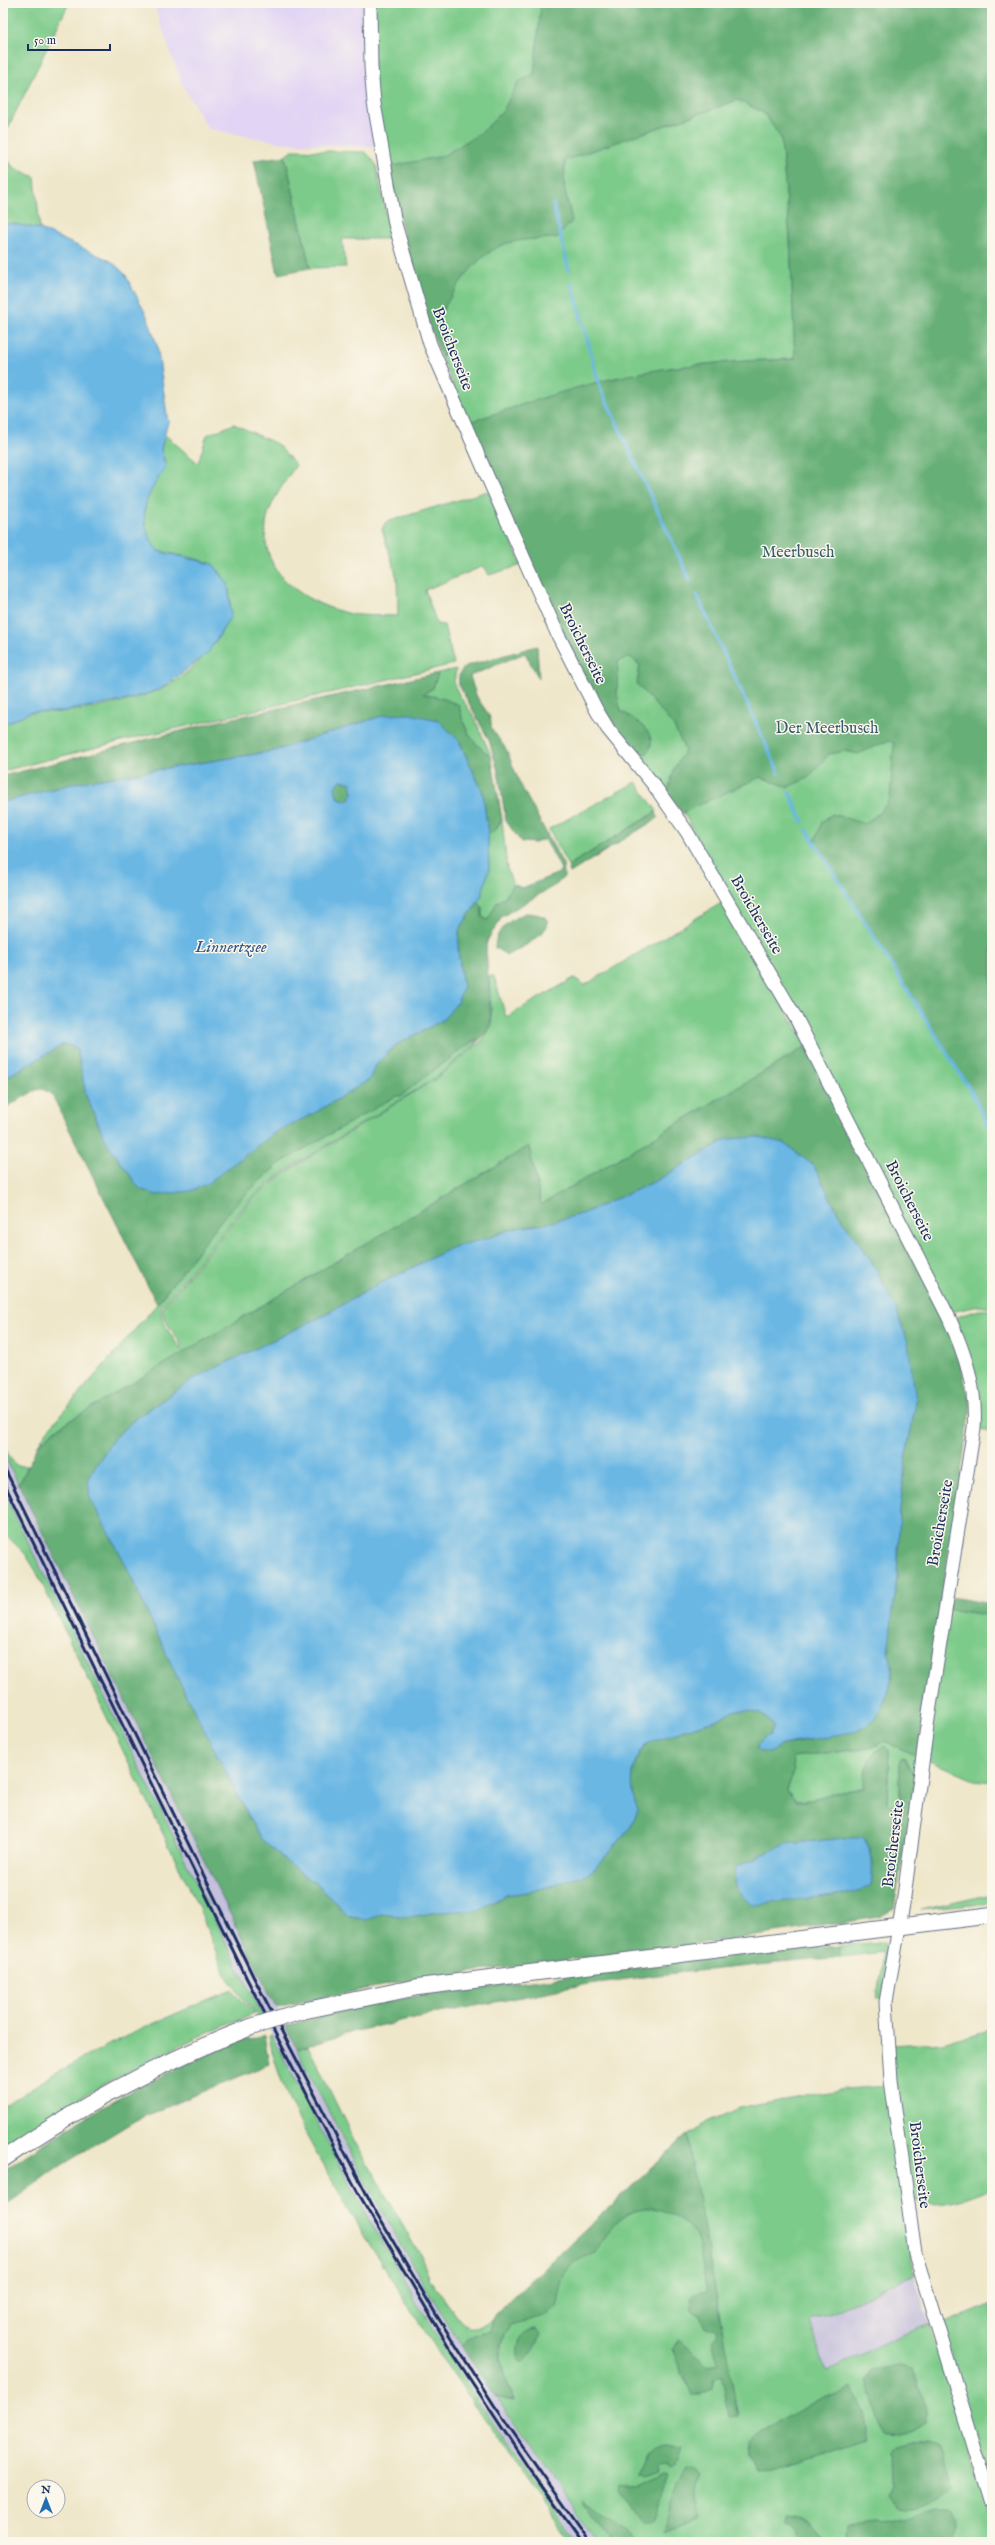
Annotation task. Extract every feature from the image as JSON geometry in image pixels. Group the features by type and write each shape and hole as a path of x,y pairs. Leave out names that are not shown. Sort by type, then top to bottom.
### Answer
{"main road":[{"path":"3,2160 87,2104 133,2079 178,2057 251,2027 302,2011 418,1987 992,1915"}],"street":[{"name":"Broicherseite","path":"370,3 371,67 374,103 384,168 397,231 430,344 488,478 558,635 597,711 608,729 653,784 687,832 797,1020 949,1318 969,1368 974,1398 974,1428 941,1628 886,2002 887,2046 908,2213 923,2284 992,2504"}],"shaded area":[{"path":"153,3 369,3 380,147 284,143 208,129 182,84"},
{"path":"3,1453 339,2133 443,2317 511,2421 597,2542 577,2542 497,2429 396,2268 324,2140 3,1492"},
{"path":"915,2274 929,2324 881,2344 827,2372 821,2361 811,2319"}],"green space":[{"path":"3,3 69,3 3,138"},
{"name":"Der Meerbusch","path":"371,3 564,3 549,156 572,221 564,186 565,160 738,100 764,113 781,138 790,237 795,359 697,365 624,376 601,382 992,600 992,1308 979,1306 951,1312 681,808 642,758 595,688 541,585 441,357 394,166 387,166 375,103"},
{"name":"Meerbusch","path":"541,3 992,3 992,1132 973,1093 815,841 822,822 832,814 865,824 880,812 890,799 894,743 888,741 858,754 845,751 829,754 808,778 788,787 760,777 682,813 667,795 674,769 685,750 673,725 637,684 640,665 630,657 618,661 617,695 621,711 640,723 649,735 651,741 650,747 646,754 633,751 614,724 580,668 558,621 553,604 546,599 469,422 568,390 609,379 649,371 733,362 795,359 790,237 781,138 764,113 738,100 565,160 564,186 572,221 557,238 507,243 491,251 472,268 463,278 436,322 445,354 441,357 418,293 387,167 443,156 482,132 503,111 518,82 534,74"},
{"path":"293,150 366,152 376,164 391,239 342,239 346,267 310,268 285,156"},
{"path":"3,153 13,167 35,177 40,229 14,224 3,224"},
{"path":"285,156 310,268 278,274 254,160"},
{"path":"234,424 277,444 296,465 273,501 267,517 266,542 270,557 277,571 299,592 313,601 350,614 398,616 397,578 382,529 386,522 488,491 522,565 489,575 484,566 425,590 437,624 444,625 454,664 122,741 3,771 3,725 30,712 58,712 111,705 150,694 177,680 193,667 220,635 228,617 230,599 226,582 210,563 158,551 146,528 144,518 147,498 166,467 161,449 164,434 198,463 207,435"},
{"path":"537,646 539,679 525,653 470,676 477,697 489,715 491,728 506,749 520,784 563,864 564,877 557,884 501,917 487,942 491,1024 487,1032 475,1045 477,1038 429,1073 401,1096 396,1096 280,1163 225,1215 157,1304 51,1093 42,1089 36,1090 3,1109 3,1079 64,1044 77,1048 86,1096 107,1143 140,1189 157,1195 250,1150 277,1131 313,1114 369,1080 377,1063 395,1045 443,1020 463,988 458,950 459,930 478,902 482,907 482,917 488,920 497,902 504,898 513,884 522,888 559,873 561,869 545,839 535,843 521,842 506,821 498,771 489,740 459,685 460,674 466,666"},
{"path":"456,669 454,683 458,693 474,717 491,756 479,746 469,734 463,721 459,705 423,694 433,688 438,673"},
{"path":"438,673 433,688 423,694 442,698 459,705 463,721 469,734 484,751 491,756 502,819 496,829 488,835 483,793 459,741 385,715 274,751 76,783 3,802 3,776 216,722"},
{"path":"341,780 351,783 353,793 347,801 337,797 335,787"},
{"path":"636,782 657,811 568,866 549,829"},
{"path":"656,812 658,818 570,873 568,866"},
{"path":"502,819 507,869 513,884 504,898 497,902 488,921 482,917 482,907 478,902 489,870 488,835 496,829"},
{"path":"723,902 807,1046 541,1205 529,1147 59,1427 38,1445 46,1432 157,1304 225,1215 252,1188 280,1163 396,1095 401,1096 429,1073 478,1037 475,1045 434,1079 291,1167 253,1196 161,1307 162,1318 181,1350 178,1340 165,1319 163,1307 254,1197 292,1168 435,1079 482,1041 492,1025 489,976 494,976 506,1017 574,978 585,985"},
{"path":"526,913 541,915 547,920 547,926 525,946 507,955 495,948 498,936 504,926 514,918"},
{"path":"807,1046 955,1342 971,1407 917,1756 884,1741 871,1748 792,1757 794,1771 787,1790 796,1801 805,1801 841,1791 864,1789 866,1769 870,1759 885,1746 889,1750 887,1802 891,1805 898,1806 900,1805 900,1759 904,1757 915,1778 894,1909 879,1917 749,1937 417,1979 276,2007 19,1485 38,1445 59,1427 529,1146 541,1205","holes":["727,1139 784,1143 814,1166 838,1213 875,1267 916,1401 907,1451 900,1509 897,1577 888,1652 893,1667 892,1679 881,1710 804,1742 782,1745 772,1751 770,1736 774,1726 767,1718 753,1711 734,1710 718,1719 652,1742 641,1751 634,1767 632,1786 633,1795 638,1810 630,1828 590,1874 533,1891 506,1895 494,1903 409,1917 381,1914 366,1920 348,1916 322,1888 288,1863 249,1818 222,1762 177,1677 88,1478 114,1438 135,1419 195,1378 323,1316 375,1286 454,1247 488,1238 512,1229 544,1224 585,1213 656,1181","845,1838 870,1847 873,1864 871,1885 834,1896 806,1898 736,1867 786,1844"]},
{"path":"979,1310 992,1310 992,1432 979,1430 956,1320 957,1317"},
{"path":"3,1443 10,1458 17,1466 28,1466 19,1485 3,1453"},
{"path":"3,1492 265,2021 263,2022 230,1982 222,1967 199,1908 36,1571 26,1555 3,1532"},
{"path":"950,1597 992,1604 992,1616 948,1609"},
{"path":"948,1609 992,1616 992,1782 974,1780 926,1759"},
{"path":"884,1741 917,1756 915,1778 904,1757 900,1759 900,1805 893,1806 887,1802 889,1751 885,1746 873,1754 867,1764 864,1789 841,1791 805,1801 796,1801 787,1790 794,1771 792,1757 870,1748"},
{"path":"992,1894 992,1903 921,1910"},
{"path":"879,1942 884,1943 888,1948 883,1999 877,1999 883,1952 841,1957 840,1946"},
{"path":"840,1946 841,1957 666,1974 582,1985 409,2019 356,2031 297,2049 285,2026 360,2007 428,1994 755,1953"},
{"path":"232,1990 255,2014 222,2027 125,2073 63,2109 3,2148 3,2107 57,2072 114,2042 172,2015"},
{"path":"992,1990 992,2188 973,2196 952,2202 930,2204 910,2200 891,2045 943,2042 989,2030 988,2013"},
{"path":"264,2035 269,2064 136,2120 62,2165 3,2207 3,2171 32,2151 91,2114 153,2080 216,2051 249,2038 251,2040"},
{"path":"272,2035 340,2166 413,2296 491,2421 577,2542 571,2542 483,2417 371,2247 311,2143 290,2101 274,2058 269,2036"},
{"path":"308,2046 355,2142 421,2256 429,2276 427,2276 462,2323 471,2328 478,2327 487,2322 687,2135 709,2121 741,2108 844,2089 888,2086 915,2274 832,2313 811,2320 821,2361 827,2372 881,2344 929,2324 992,2520 992,2542 597,2542 495,2397 515,2401 502,2368 501,2352 504,2334 491,2319 491,2331 468,2338 462,2346 439,2310 396,2236 297,2049"},
{"path":"687,2135 738,2416 730,2417 721,2376 714,2379 712,2390 701,2395 692,2395 672,2349 680,2340 708,2366 717,2363 711,2340 717,2333 715,2327 706,2328 701,2316 692,2310 691,2297 700,2292 707,2292 700,2250 696,2237 686,2225 674,2216 660,2210 648,2208 627,2214 617,2221 595,2253 575,2262 569,2267 562,2279 556,2307 544,2316 510,2325 504,2334 499,2351 503,2372 515,2401 495,2397 462,2346 468,2338 491,2331 491,2318"},
{"path":"992,2304 992,2491 943,2328 945,2323"},
{"path":"536,2329 540,2334 532,2354 523,2363 518,2360 517,2344 525,2333"},
{"path":"899,2366 913,2369 927,2410 927,2422 906,2433 894,2436 883,2434 866,2380 872,2370"},
{"path":"851,2387 861,2406 867,2426 866,2440 773,2471 761,2472 753,2456 752,2442 764,2430 824,2397 838,2396"},
{"path":"927,2439 938,2443 952,2488 927,2506 913,2510 898,2509 886,2494 891,2484 890,2451 895,2447"},
{"path":"665,2445 681,2448 675,2465 670,2468 665,2464 656,2465 657,2472 643,2477 637,2474 646,2454 654,2448"},
{"path":"694,2467 701,2475 696,2491 696,2500 702,2516 663,2533 674,2491 687,2468"},
{"path":"663,2474 667,2475 651,2521 641,2521 619,2489 620,2484 636,2486"},
{"path":"582,2501 624,2529 634,2542 611,2542"},
{"path":"937,2510 952,2510 957,2518 958,2526 952,2542 848,2542 846,2536 847,2524 857,2520 874,2518 904,2521"},
{"path":"785,2515 805,2519 813,2525 826,2542 805,2542 792,2524 784,2521"}],"water":[{"path":"3,224 14,224 40,229 111,261 125,274 148,318 157,345 168,422 161,449 166,467 148,498 144,518 146,528 158,551 213,564 228,584 231,616 208,653 161,689 123,701 58,712 30,712 3,725 3,408 7,380 3,365"},
{"name":"Linnertzsee","path":"410,714 438,720 459,741 483,793 488,835 489,870 481,897 459,930 458,950 463,988 457,1003 443,1020 396,1045 377,1063 369,1080 313,1114 277,1131 207,1184 190,1191 157,1195 140,1189 107,1143 86,1096 77,1048 64,1044 3,1079 3,802 76,783 274,751 385,715","holes":["341,780 351,783 353,793 347,801 337,797 335,787"]},
{"path":"758,1137 784,1143 814,1166 838,1213 875,1267 894,1304 908,1343 916,1401 907,1451 900,1509 897,1577 888,1652 893,1667 892,1679 881,1710 870,1723 857,1731 782,1745 767,1752 757,1750 757,1746 765,1738 770,1736 774,1726 763,1715 748,1710 734,1711 718,1719 652,1742 646,1745 641,1751 634,1767 632,1786 635,1803 638,1810 630,1828 590,1874 533,1891 506,1895 478,1910 438,1912 409,1917 381,1914 366,1920 348,1916 322,1888 288,1863 260,1838 177,1677 124,1561 90,1498 88,1478 114,1438 135,1419 195,1378 323,1316 375,1286 454,1247 488,1238 512,1229 544,1224 585,1213 656,1181 727,1139"},
{"path":"845,1838 863,1838 867,1843 871,1855 871,1885 859,1892 753,1905 743,1898 737,1889 735,1879 736,1867 786,1844"}],"waterway":[{"path":"553,204 569,271"},
{"path":"572,283 600,387 690,580"},
{"path":"697,595 779,773"},
{"path":"789,792 803,822"},
{"path":"807,830 972,1093 992,1134"}],"railway":[{"path":"3,1465 253,1976 377,2214 437,2316 494,2405 590,2542"},
{"path":"3,1481 247,1979 357,2191 452,2352 528,2467 582,2542"}]}
